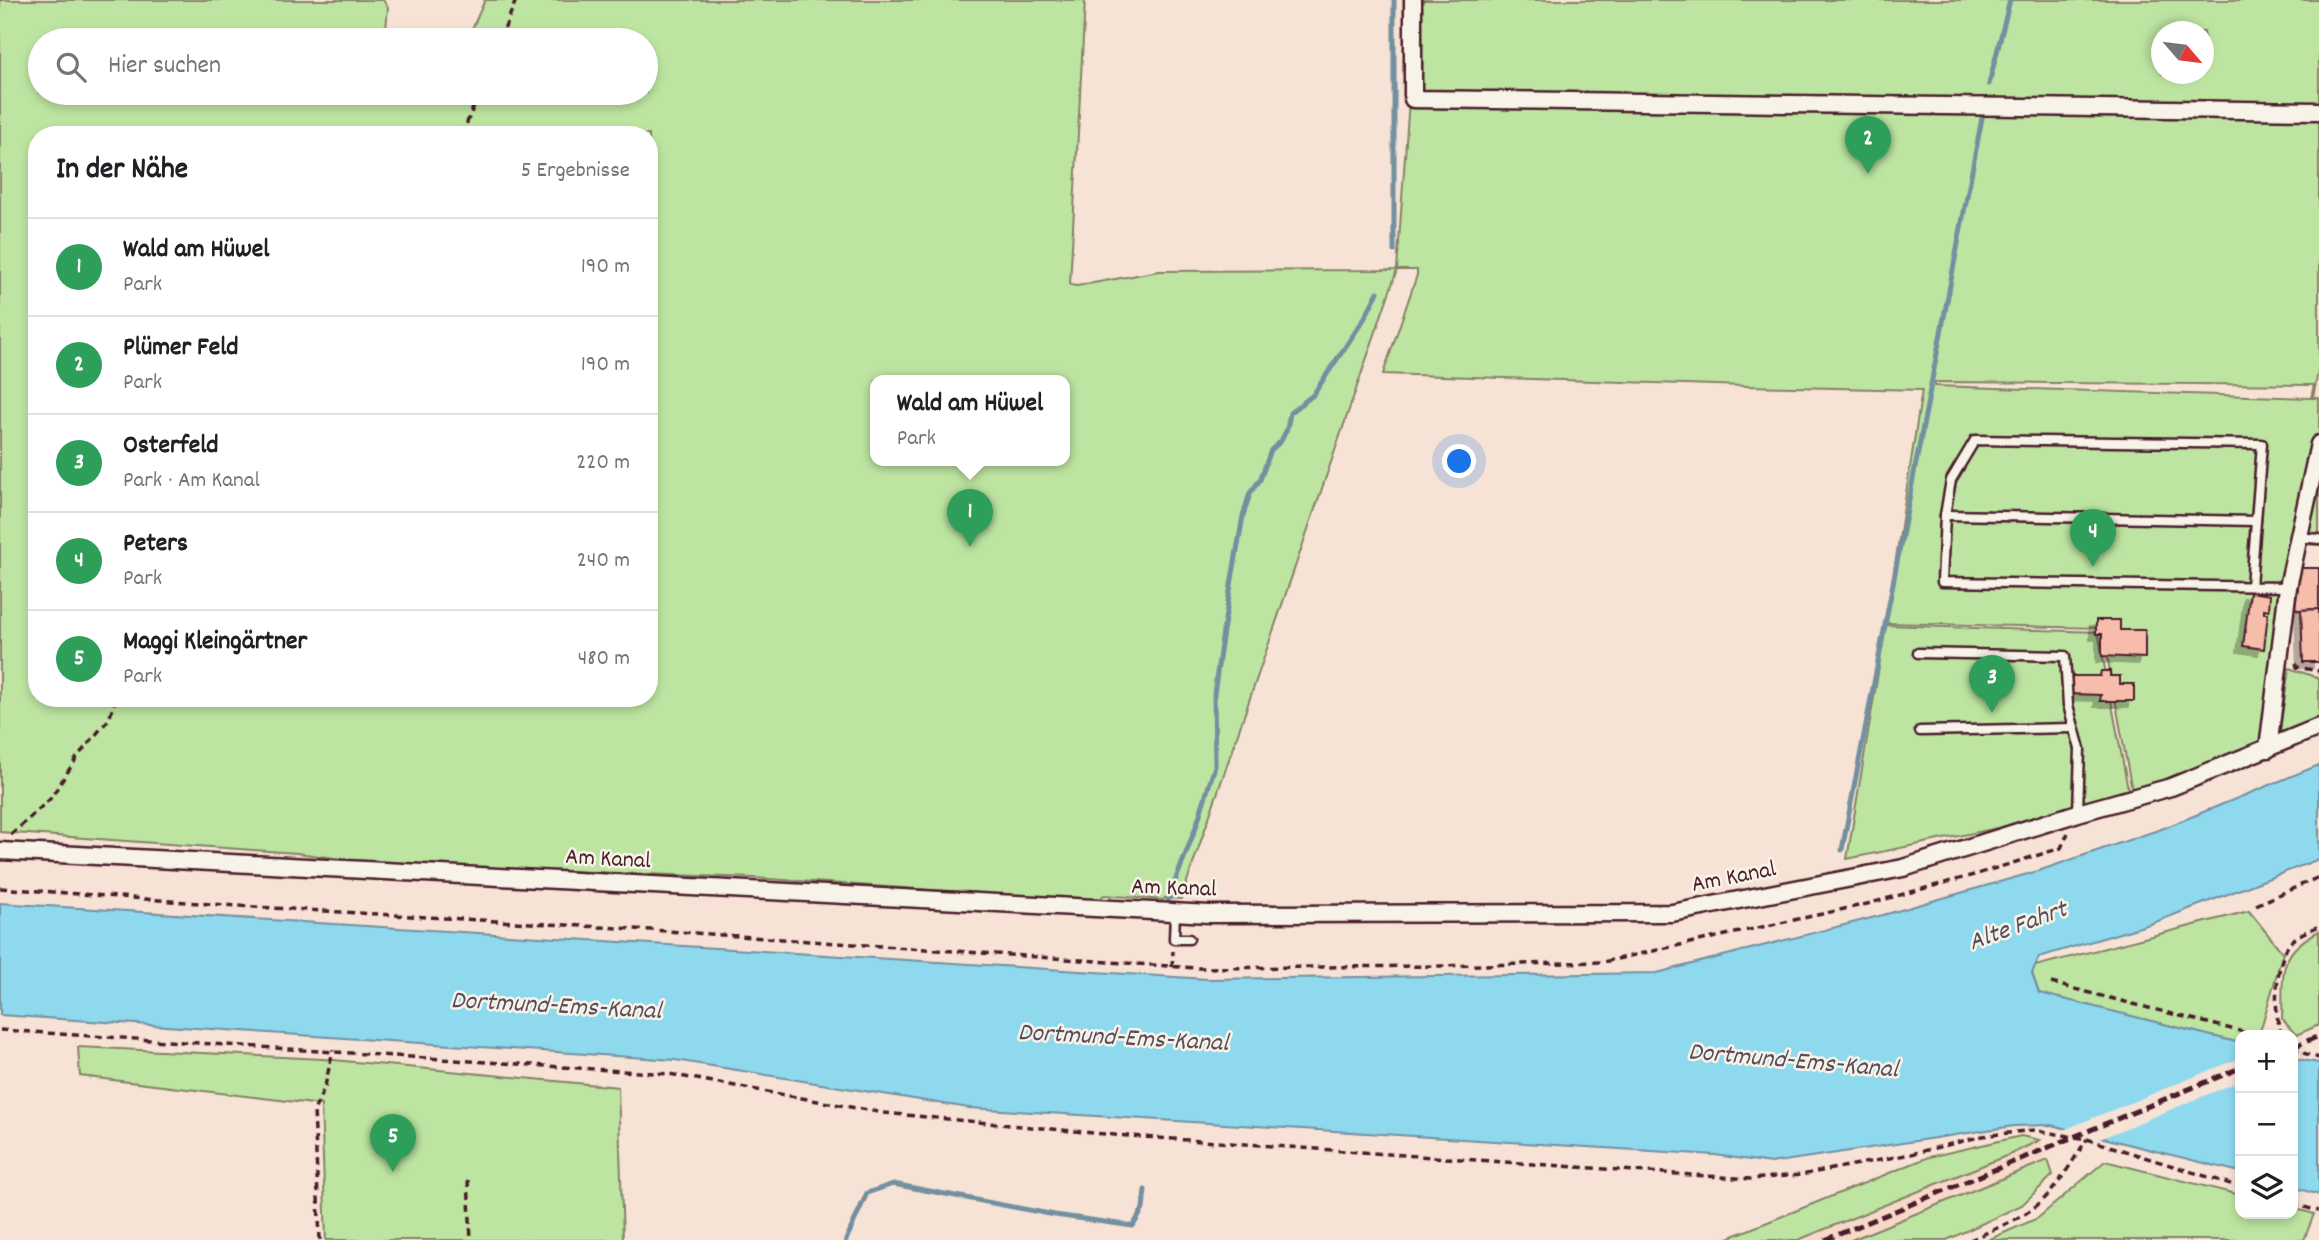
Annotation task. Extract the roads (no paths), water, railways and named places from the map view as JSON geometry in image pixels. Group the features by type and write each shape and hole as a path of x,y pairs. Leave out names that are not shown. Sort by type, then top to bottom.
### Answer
{"street":[{"path":"1413,0 1412,99 2319,111"},
{"path":"2268,749 2288,587 2319,444"},
{"name":"Am Kanal","path":"0,851 1175,912 1672,913 1903,868 2171,787 2319,727"}],"lane":[{"path":"2251,586 2262,444 1975,440 1951,480 1945,515 1942,582 2288,587"},
{"path":"1945,515 2256,522"},
{"path":"2299,537 2319,539"},
{"path":"1918,653 2065,656 2068,705 2080,749 2078,813"},
{"path":"1920,730 2074,728"},
{"path":"1175,912 1174,939 1189,939"}],"water":[{"path":"2319,765 2319,859 2150,924 2039,957 2032,973 2039,993 2235,1042 2235,1171 2051,1125 2014,1126 1771,1163 1715,1155 969,1108 675,1060 0,1015 0,903 1207,979 1657,973 1883,915 2038,871 2164,828"},
{"path":"2298,1059 2319,1063 2319,1195 2298,1189"}],"waterway":[{"path":"1394,0 1394,251"},
{"path":"1989,84 2010,0"},
{"path":"1842,850 1982,118"},
{"path":"1168,900 1196,827 1215,766 1214,694 1243,516 1250,493 1260,480 1271,450 1281,441 1290,413 1313,395 1364,319 1378,292"},
{"path":"846,1240 867,1193 893,1184 1055,1215 1133,1226 1143,1209 1145,1190"}],"railway":[{"path":"2298,1045 2319,1036"},
{"path":"1825,1240 2235,1070"}],"place":[{"name":"Plümer Feld","path":"1868,174"},
{"name":"Wald am Hüwel","path":"970,547"},
{"name":"Peters","path":"2093,567"},
{"name":"Osterfeld","path":"1992,713"},
{"name":"Maggi Kleingärtner","path":"393,1172"}],"water label":[{"name":"Alte Fahrt","path":"2018,927"},
{"name":"Dortmund-Ems-Kanal","path":"556,1007"},
{"name":"Dortmund-Ems-Kanal","path":"1123,1039"},
{"name":"Dortmund-Ems-Kanal","path":"1793,1062"}]}
